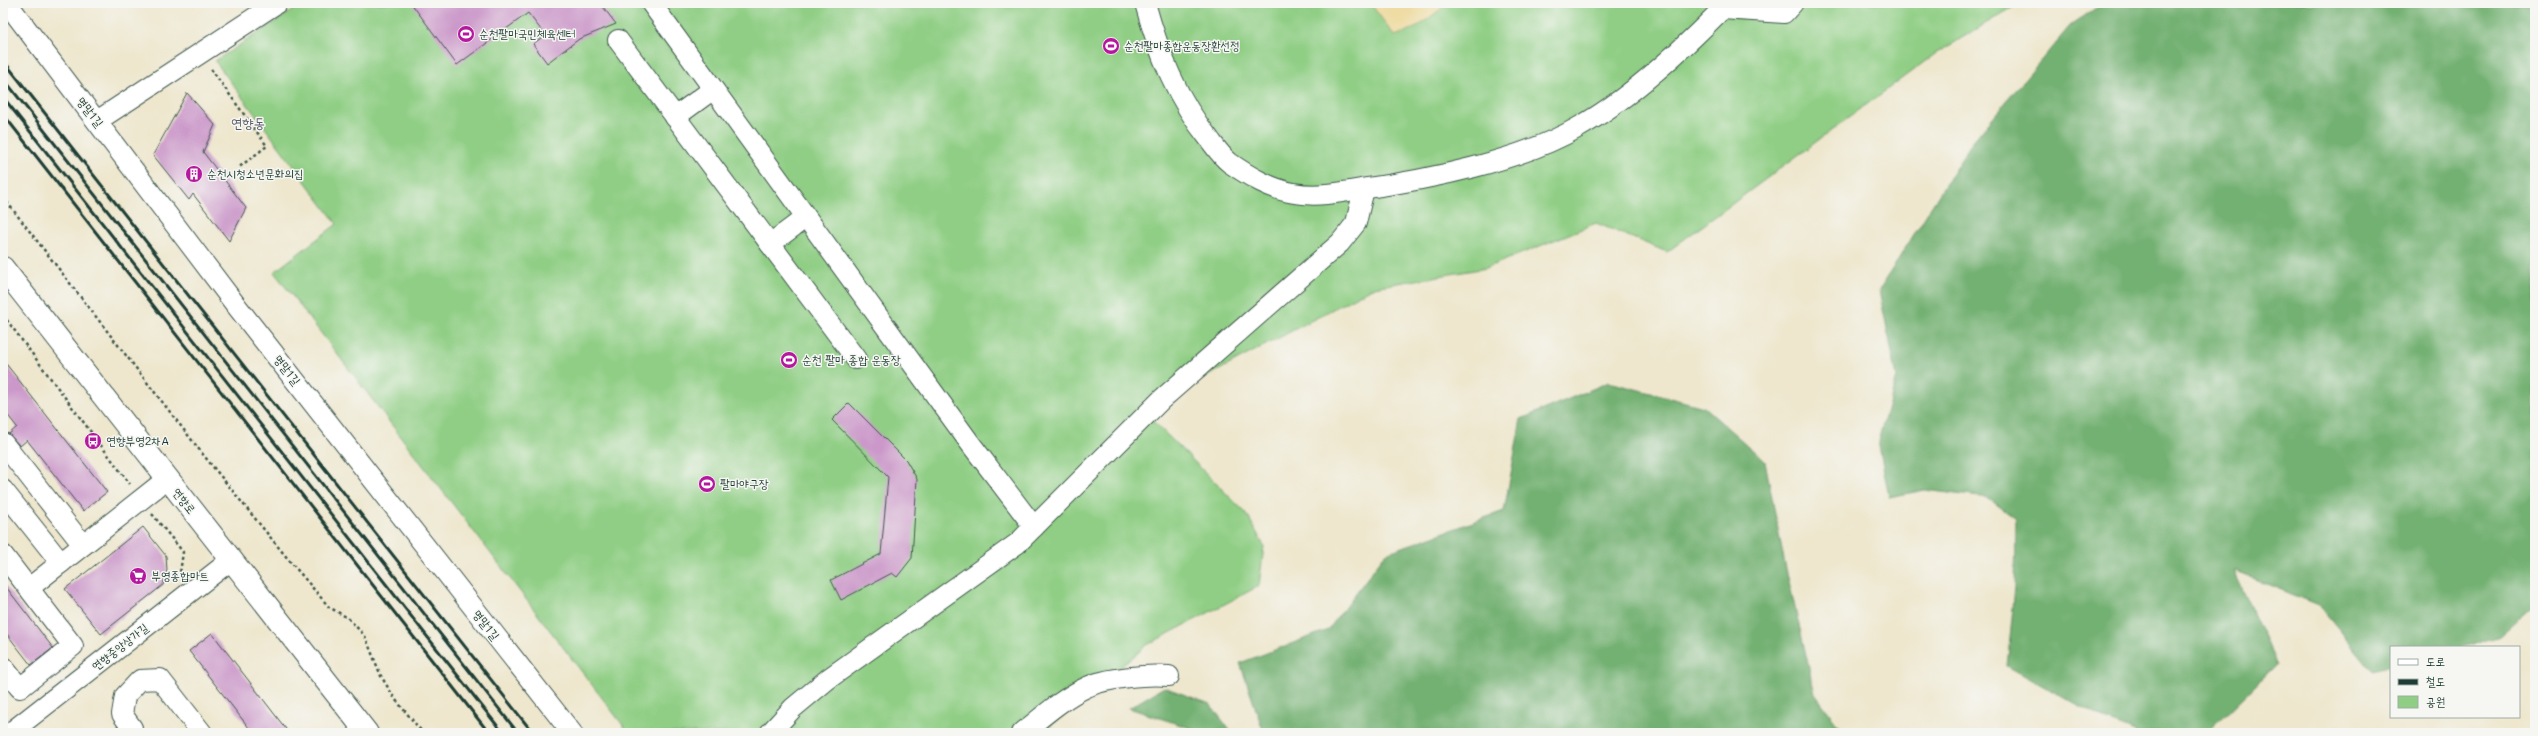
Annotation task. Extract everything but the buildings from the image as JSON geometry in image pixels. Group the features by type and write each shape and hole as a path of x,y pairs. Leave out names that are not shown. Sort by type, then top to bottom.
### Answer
{"main road":[{"name":"연향로","path":"3,268 366,733"}],"street":[{"name":"명말1길","path":"7,3 235,304 572,733"},
{"path":"97,121 277,3"},
{"path":"1145,3 1167,72 1182,102 1196,123 1228,162 1271,187 1292,193 1311,195 1364,189 1432,176 1511,156 1552,141 1578,128 1606,110 1670,57 1725,6 1784,13 1793,3"},
{"path":"655,5 712,90 1034,527"},
{"path":"618,40 856,359"},
{"path":"675,117 712,90"},
{"path":"770,733 793,708 828,680 893,631 998,559 1034,527 1162,399 1340,242 1356,223 1364,189"},
{"path":"770,244 805,218"},
{"path":"3,443 83,545"},
{"path":"29,588 167,479"},
{"path":"3,490 61,563"},
{"path":"3,555 73,646 20,688 3,667"},
{"name":"연향중앙상가길","path":"10,733 231,560"},
{"path":"1022,733 1066,698 1088,686 1152,674 1168,676"},
{"path":"132,728 122,714 124,696 140,680 160,679 202,733"}],"path":[{"path":"200,54 267,146 238,168"},
{"path":"3,198 200,451 283,553 329,607 348,618 366,636 380,676 395,699 423,733"},
{"path":"3,315 141,499 183,552 182,572 177,576"}],"green space":[{"name":"순천 팔마 종합 운동장","path":"304,3 2020,3 1935,54 1667,252 1596,223 1486,268 1374,287 1176,393 1153,421 1246,513 1264,546 1259,586 1147,645 1042,733 629,733 274,272 337,224 215,61"},
{"path":"2103,3 2535,3 2535,604 2497,637 2466,646 2390,646 2390,666 2373,671 2319,605 2234,571 2277,664 2209,731 2141,733 2101,718 2007,666 2015,588 2016,519 1988,498 1925,490 1889,497 1878,441 1897,377 1879,290 1972,142 2070,26"},
{"path":"1609,382 1704,407 1765,461 1784,560 1815,694 1844,733 1264,733 1240,663 1328,630 1386,553 1504,511 1521,419"},
{"path":"1164,687 1210,704 1232,733 1196,733 1196,730 1129,708"}],"sand":[{"path":"1370,3 1449,3 1417,27 1395,36"}],"railway":[{"path":"3,60 533,733"},
{"path":"3,78 518,733"},
{"path":"3,97 503,733"},
{"path":"3,114 489,733"}],"place":[{"name":"순천팔마국민체육센터","path":"466,34"},
{"name":"순천팔마종합운동장환선정","path":"1111,46"},
{"name":"순천시청소년문화의집","path":"194,174"},
{"name":"순천 팔마 종합 운동장","path":"789,360"},
{"name":"연향부영2차A","path":"93,441"},
{"name":"팔마야구장","path":"707,484"},
{"name":"부영종합마트","path":"138,576"}],"district":[{"name":"연향동","path":"248,123"}]}
